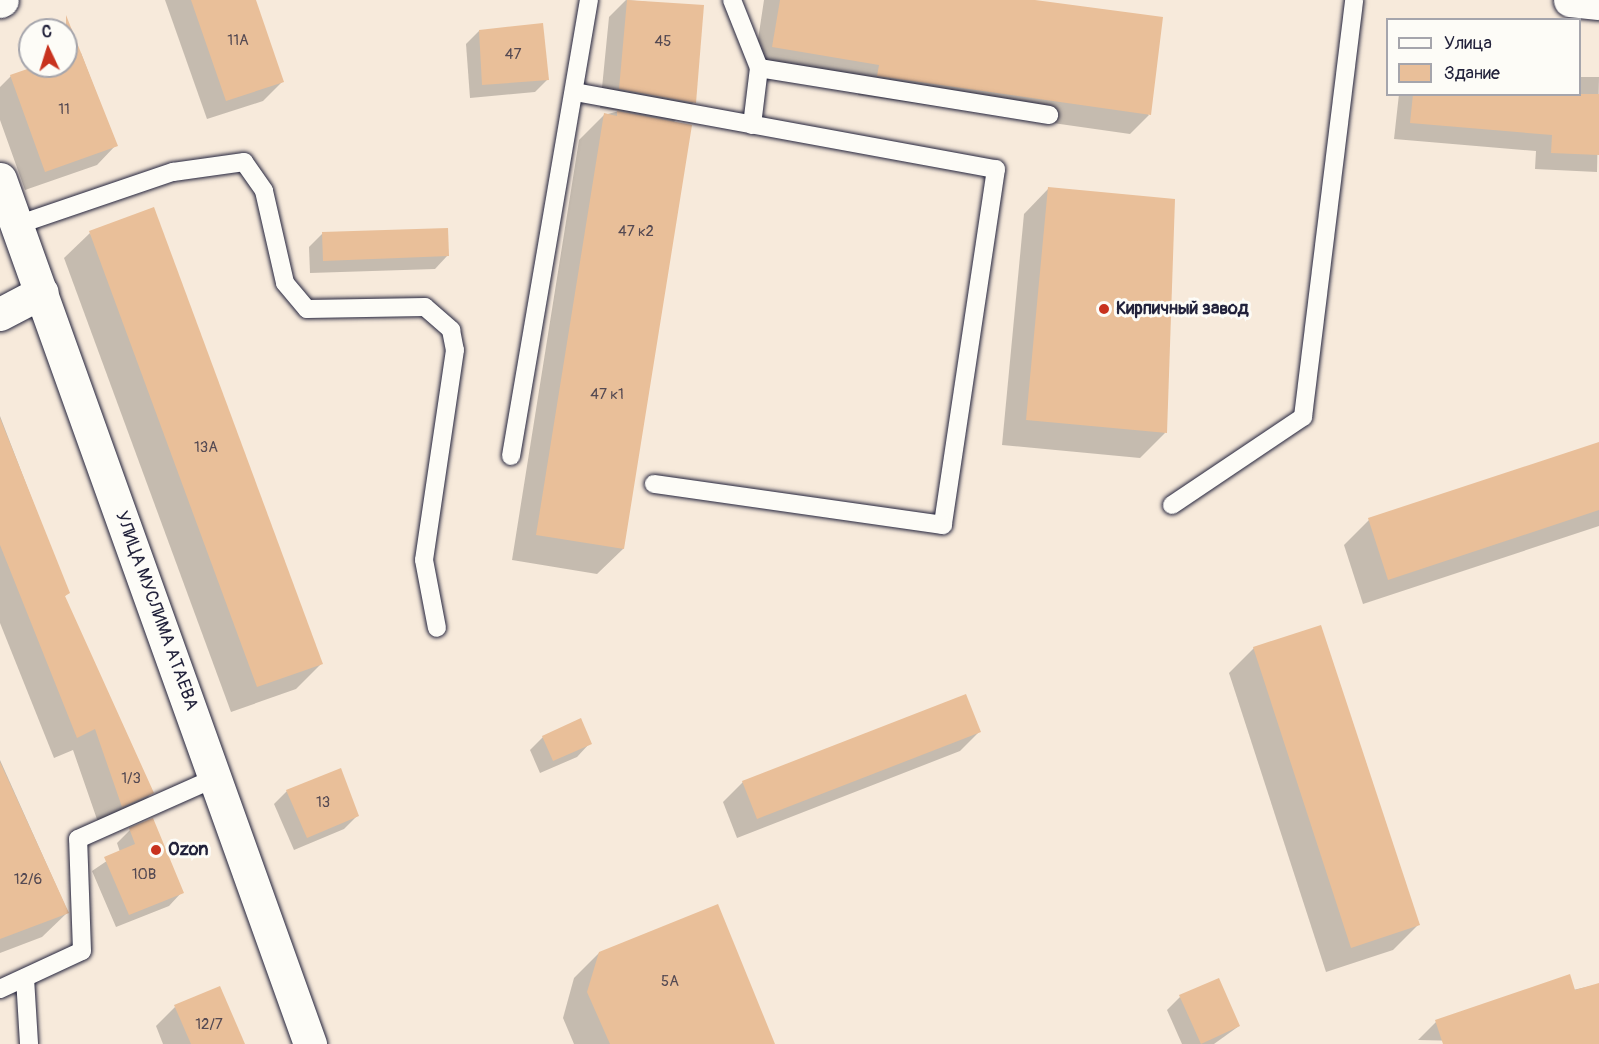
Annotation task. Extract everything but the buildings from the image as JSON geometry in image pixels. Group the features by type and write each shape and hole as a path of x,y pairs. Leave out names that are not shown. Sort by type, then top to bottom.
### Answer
{"street":[{"path":"1570,0 1599,3"},
{"name":"УЛИЦА МУСЛИМА АТАЕВА","path":"0,179 310,1044"},
{"path":"0,314 42,292"}],"lane":[{"path":"511,456 589,0"},
{"path":"732,0 759,68 752,124"},
{"path":"1172,505 1303,417 1354,0"},
{"path":"759,68 1049,115"},
{"path":"575,92 996,169 943,525 654,484"},
{"path":"17,225 173,172 244,162 264,191 285,284 307,309 425,307 451,330 455,350 424,560 437,628"},
{"path":"0,989 82,951 78,839 215,778"},
{"path":"25,978 29,1044"}],"place":[{"name":"Кирпичный завод","path":"1104,309"},
{"name":"Ozon","path":"156,850"}]}
